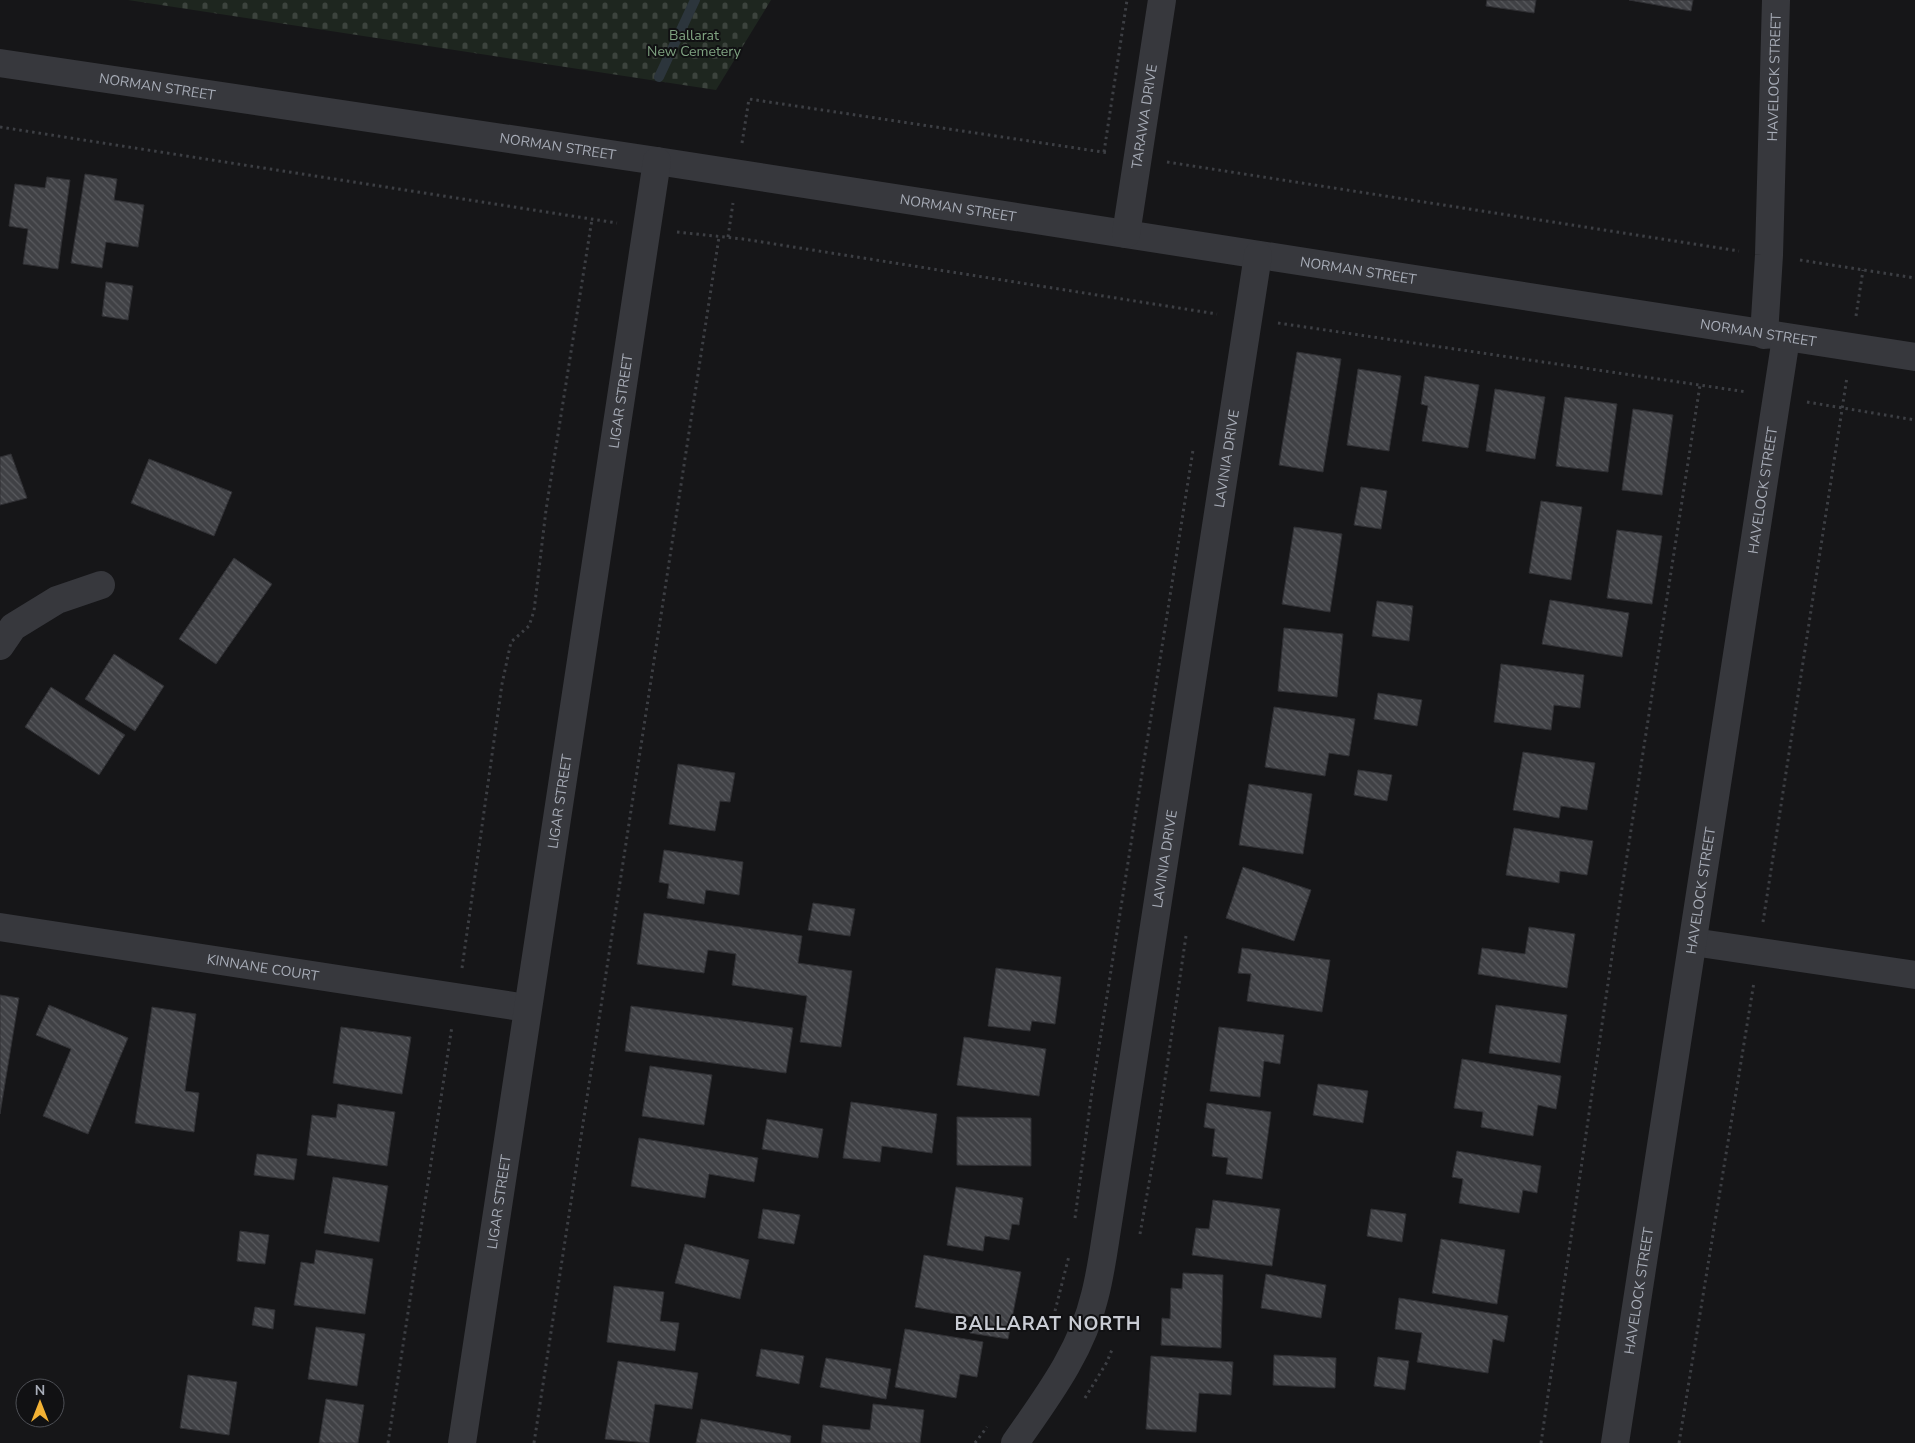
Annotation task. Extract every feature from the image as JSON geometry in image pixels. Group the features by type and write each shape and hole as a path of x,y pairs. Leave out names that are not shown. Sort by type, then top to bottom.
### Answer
{"street":[{"name":"TARAWA DRIVE","path":"1126,234 1162,0"},
{"name":"HAVELOCK STREET","path":"1615,1443 1777,397 1769,255 1776,0"},
{"name":"NORMAN STREET","path":"0,63 738,173 1915,357"},
{"name":"LIGAR STREET","path":"462,1443 657,161"},
{"name":"LAVINIA DRIVE","path":"1015,1443 1055,1386 1077,1346 1095,1296 1108,1223 1258,255"},
{"path":"0,646 13,627 58,600 101,584"},
{"name":"KINNANE COURT","path":"0,927 527,1008"},
{"path":"1693,942 1759,950 1915,975"}],"path":[{"path":"1104,152 1127,0"},
{"path":"728,238 749,99 1915,278"},
{"path":"0,127 646,228 728,238 1700,385 1915,420"},
{"path":"388,1443 458,997 509,650 511,642 529,626 534,611 546,510 592,219"},
{"path":"534,1443 719,237"},
{"path":"1679,1443 1759,950 1863,270"},
{"path":"1541,1443 1619,911 1700,385"},
{"path":"1075,1222 1092,1091 1193,450"},
{"path":"1055,1314 1071,1250"},
{"path":"975,1443 991,1421"}],"green space":[{"name":"Ballarat New Cemetery","path":"128,0 771,0 716,90"}],"building":[{"path":"1487,0 1536,0 1534,13 1486,6"},
{"path":"1629,0 1693,0 1691,11"},
{"path":"85,174 117,179 114,200 144,205 138,247 106,242 102,268 71,263"},
{"path":"47,177 70,180 58,269 23,264 28,229 9,226 15,184 45,188"},
{"path":"106,282 133,286 128,320 102,316"},
{"path":"1297,352 1341,359 1323,472 1279,465"},
{"path":"1358,369 1401,376 1389,451 1347,445"},
{"path":"1425,376 1479,385 1468,448 1422,441 1428,406 1421,404"},
{"path":"1495,389 1545,397 1535,459 1486,451"},
{"path":"1565,397 1617,404 1608,472 1556,466"},
{"path":"1633,409 1673,415 1662,495 1622,490"},
{"path":"11,454 27,498 0,505 0,457"},
{"path":"149,459 232,492 214,536 131,503"},
{"path":"1361,487 1387,491 1381,529 1354,525"},
{"path":"1541,501 1582,507 1571,580 1529,573"},
{"path":"1294,527 1342,534 1330,612 1282,604"},
{"path":"1617,530 1662,536 1652,604 1607,598"},
{"path":"234,558 272,584 216,664 179,639"},
{"path":"1550,600 1629,613 1622,657 1542,644"},
{"path":"1377,601 1413,606 1409,641 1372,636"},
{"path":"1284,628 1343,634 1337,697 1278,691"},
{"path":"114,654 164,686 135,731 85,699"},
{"path":"1501,664 1584,675 1580,708 1554,705 1551,730 1494,722"},
{"path":"51,687 125,735 99,775 25,727"},
{"path":"1378,693 1422,700 1417,726 1374,719"},
{"path":"1274,707 1355,719 1349,756 1329,753 1325,776 1265,767"},
{"path":"1523,752 1595,763 1587,810 1561,806 1559,818 1513,810"},
{"path":"678,764 735,773 730,802 720,801 715,831 669,824"},
{"path":"1358,770 1392,775 1387,801 1354,795"},
{"path":"1249,784 1312,794 1303,854 1239,845"},
{"path":"1514,828 1593,841 1587,875 1560,871 1559,883 1506,875"},
{"path":"664,850 743,862 739,895 706,890 704,904 667,898 669,884 659,882"},
{"path":"1243,867 1311,890 1294,941 1226,918"},
{"path":"813,903 855,909 850,936 808,930"},
{"path":"644,913 802,936 798,963 852,971 841,1047 800,1042 807,996 732,985 736,954 708,950 704,973 637,964"},
{"path":"1529,927 1575,934 1567,988 1478,974 1482,948 1525,954"},
{"path":"1242,948 1330,960 1322,1012 1247,1001 1251,974 1238,973"},
{"path":"996,968 1061,977 1055,1024 1032,1021 1030,1031 988,1026"},
{"path":"0,995 19,998 0,1114"},
{"path":"49,1005 128,1038 88,1134 43,1116 71,1049 36,1035"},
{"path":"1496,1005 1567,1015 1560,1063 1489,1053"},
{"path":"631,1006 793,1028 786,1073 625,1051"},
{"path":"152,1007 196,1014 185,1091 199,1093 194,1132 135,1123"},
{"path":"341,1027 411,1037 402,1094 333,1083"},
{"path":"1219,1027 1284,1035 1280,1064 1264,1061 1260,1097 1210,1091"},
{"path":"964,1037 1046,1049 1039,1096 957,1085"},
{"path":"1462,1059 1561,1076 1556,1109 1538,1105 1533,1136 1481,1127 1483,1112 1454,1108"},
{"path":"650,1066 712,1075 704,1125 642,1116"},
{"path":"1318,1084 1368,1091 1363,1123 1313,1115"},
{"path":"851,1102 937,1114 932,1153 882,1146 880,1162 843,1158"},
{"path":"1207,1103 1271,1112 1262,1179 1226,1174 1228,1158 1212,1156 1215,1129 1204,1127"},
{"path":"338,1104 395,1112 387,1166 307,1155 312,1115 336,1118"},
{"path":"957,1117 1031,1118 1031,1166 957,1165"},
{"path":"767,1119 823,1129 818,1158 762,1149"},
{"path":"639,1138 758,1158 754,1182 709,1174 705,1198 631,1186"},
{"path":"1457,1151 1541,1166 1537,1193 1523,1190 1519,1213 1459,1203 1463,1179 1452,1177"},
{"path":"257,1154 297,1159 294,1180 254,1175"},
{"path":"333,1177 388,1186 379,1242 324,1233"},
{"path":"956,1187 1023,1198 1019,1225 1012,1224 1009,1240 985,1236 983,1251 947,1245"},
{"path":"1213,1200 1280,1209 1272,1266 1192,1255 1196,1228 1209,1229"},
{"path":"763,1209 800,1215 794,1244 758,1238"},
{"path":"1371,1209 1406,1214 1402,1242 1367,1236"},
{"path":"240,1231 269,1235 265,1264 237,1261"},
{"path":"1441,1239 1505,1250 1497,1304 1432,1293"},
{"path":"685,1244 749,1260 740,1299 675,1283"},
{"path":"316,1250 373,1259 365,1314 294,1305 301,1262 314,1264"},
{"path":"924,1255 1021,1272 1008,1339 970,1333 973,1317 915,1307"},
{"path":"1183,1273 1223,1275 1221,1348 1161,1345 1162,1318 1170,1319 1171,1288 1182,1289"},
{"path":"1266,1274 1326,1285 1321,1318 1261,1308"},
{"path":"614,1286 664,1292 660,1321 679,1323 675,1351 607,1342"},
{"path":"1399,1298 1508,1316 1504,1342 1493,1339 1488,1373 1417,1362 1422,1333 1395,1329"},
{"path":"255,1307 275,1310 273,1329 252,1325"},
{"path":"316,1327 365,1334 357,1386 308,1379"},
{"path":"905,1329 983,1342 977,1377 960,1374 956,1398 895,1387"},
{"path":"761,1349 804,1356 799,1384 756,1376"},
{"path":"1274,1355 1336,1358 1335,1388 1273,1385"},
{"path":"1151,1356 1233,1362 1231,1395 1199,1393 1196,1432 1146,1429"},
{"path":"1378,1357 1409,1361 1405,1390 1374,1386"},
{"path":"826,1358 891,1369 886,1399 820,1387"},
{"path":"618,1361 698,1373 692,1409 655,1404 649,1443 605,1439"},
{"path":"188,1375 237,1382 229,1435 180,1428"},
{"path":"326,1399 364,1405 358,1443 319,1443"},
{"path":"873,1404 924,1410 920,1443 821,1443 823,1425 870,1430"},
{"path":"701,1419 791,1436 790,1443 696,1443"}],"waterway":[{"path":"659,77 695,0"}],"district":[{"name":"BALLARAT NORTH","path":"1048,1323"}]}
